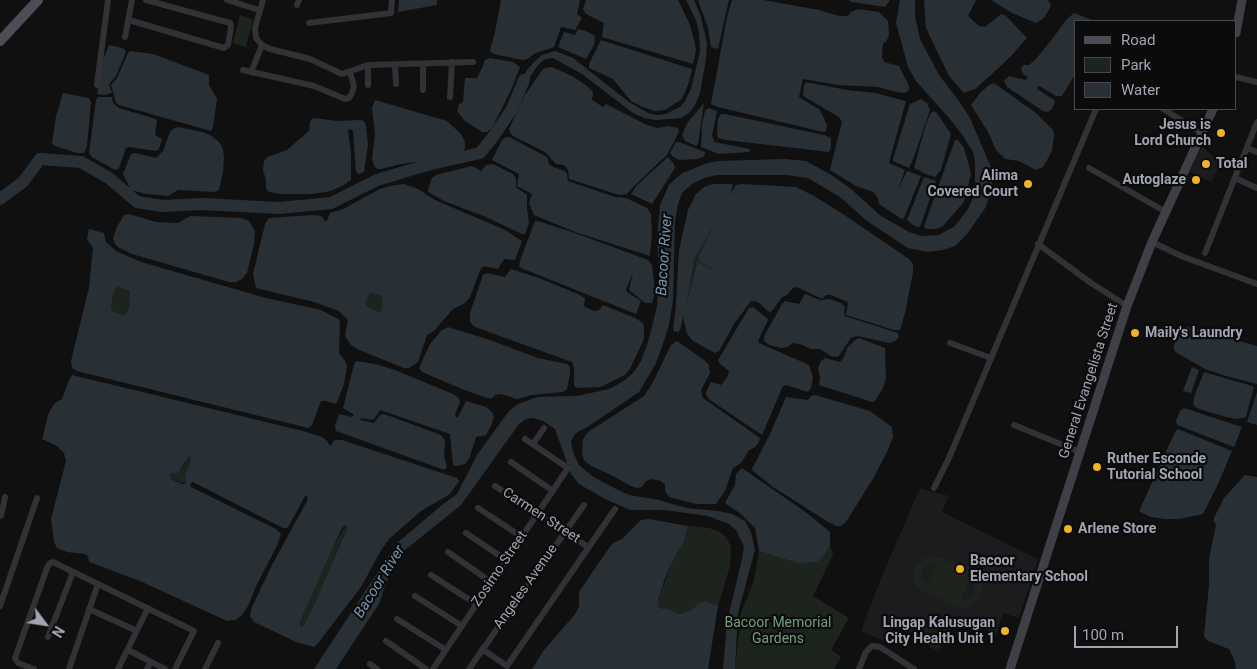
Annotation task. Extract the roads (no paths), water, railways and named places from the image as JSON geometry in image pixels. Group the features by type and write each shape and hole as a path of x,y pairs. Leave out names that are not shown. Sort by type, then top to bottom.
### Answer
{"main road":[{"path":"0,41 38,0"},
{"path":"1237,28 1242,0"},
{"name":"General Evangelista Street","path":"1010,669 1128,306 1152,242 1214,110"}],"street":[{"path":"97,85 108,0"},
{"path":"125,37 132,0"},
{"path":"129,20 224,48 228,45 232,28 230,23 146,0"},
{"path":"227,0 259,10"},
{"path":"262,0 255,33 262,45 270,49 310,59 342,74 368,66 473,62"},
{"path":"309,23 391,13 392,0"},
{"path":"253,72 252,70 262,45"},
{"path":"450,97 452,62"},
{"path":"423,64 423,90"},
{"path":"395,65 396,84"},
{"path":"368,66 368,85"},
{"path":"243,70 314,86 345,99 349,98 354,86 350,72"},
{"path":"1237,77 1257,82"},
{"path":"934,488 1096,110"},
{"path":"1165,110 1202,133"},
{"path":"1205,254 1257,122"},
{"path":"1247,148 1257,152"},
{"path":"1089,168 1166,212"},
{"path":"1235,178 1257,188"},
{"path":"1152,242 1181,256 1257,284"},
{"path":"1038,244 1091,283 1128,306"},
{"path":"950,343 990,358"},
{"path":"1014,425 1080,452"},
{"path":"525,439 533,444 544,428"},
{"name":"Zosimo Street","path":"433,669 568,468 533,444"},
{"path":"511,462 552,491"},
{"name":"Carmen Street","path":"495,486 588,547"},
{"path":"0,517 5,497"},
{"path":"0,606 37,498"},
{"name":"Angeles Avenue","path":"469,669 584,505"},
{"path":"478,508 522,538"},
{"path":"482,649 507,666 615,508"},
{"path":"466,533 506,560"},
{"path":"448,552 491,582"},
{"path":"34,669 18,663 14,658 47,568 53,562 194,631 175,669"},
{"path":"48,638 73,572"},
{"path":"431,575 476,604"},
{"path":"70,669 98,584"},
{"path":"415,596 462,626"},
{"path":"118,669 148,608"},
{"path":"89,609 137,631"},
{"path":"397,619 446,650"},
{"path":"386,641 426,669"},
{"path":"205,669 218,643"},
{"path":"859,669 866,652 872,646 880,647 914,669"},
{"path":"128,650 165,669"},
{"path":"147,669 151,662"},
{"path":"370,664 377,669"}],"water":[{"path":"399,0 437,0 437,5 398,12"},
{"path":"501,0 579,0 577,14 582,18 575,30 561,27 554,47 536,53 527,59 523,60 498,55 490,50"},
{"path":"586,0 678,0 690,25 694,40 696,50 693,64 602,37 604,23 586,14 583,9"},
{"path":"686,0 694,0 701,17 707,43 700,93 689,113 681,118 656,120 644,118 633,113 582,74 553,58 545,59 538,65 526,83 520,97 515,94 527,70 534,62 542,55 555,51 573,58 629,102 648,113 666,114 680,107 691,89 700,51 696,20"},
{"path":"698,0 729,0 718,49 711,47 708,28"},
{"path":"732,0 763,0 819,10 839,16 848,16 851,12 858,9 879,12 888,21 889,35 883,44 882,57 884,62 899,66 909,86 909,90 905,93 878,87 838,85 803,79 799,97 820,110 827,125 826,131 823,132 711,104 727,17"},
{"path":"848,0 890,0 885,7"},
{"name":"Bacoor River","path":"900,0 915,0 915,16 920,39 939,75 970,118 993,172 992,186 986,207 967,234 955,246 943,250 927,252 908,248 867,221 840,197 808,178 787,175 717,175 704,178 692,184 682,193 678,204 675,221 673,300 669,325 655,365 639,392 576,433 571,441 573,452 579,465 592,476 618,490 629,495 659,500 686,508 732,514 745,521 751,532 755,550 738,613 735,669 723,669 727,622 744,546 736,530 729,524 708,516 665,510 630,510 605,499 579,484 571,474 555,429 543,421 533,418 526,419 519,424 461,505 405,550 387,580 379,604 336,669 314,669 397,543 457,494 477,455 509,411 518,404 537,397 577,396 609,389 624,381 633,373 641,361 647,345 657,307 659,276 657,239 660,205 669,185 683,173 717,161 785,159 806,161 833,176 851,189 881,216 909,232 921,236 939,235 955,226 968,209 973,198 975,162 973,152 950,119 916,81 908,67 896,23"},
{"path":"924,0 976,0 968,16 979,26 985,27 1001,14 1006,16 1027,38 1011,56 975,89 964,93 949,76 926,28"},
{"path":"991,0 1048,0 1051,6 1044,18 1036,23 1012,13"},
{"path":"1074,13 1092,20 1074,20 1074,76 1062,96 1056,96 1038,86 1037,89 1054,100 1055,103 1048,112 1043,111 1007,87 1004,81 1009,76 1026,80 1028,77 1023,74 1022,66 1029,65 1036,59 1067,19"},
{"path":"578,29 595,36 594,45 586,59 558,47 564,32 575,35"},
{"path":"601,40 692,69 682,99 665,110 654,111 631,101 613,79 589,68 589,64"},
{"path":"109,45 124,49 126,52 116,76 109,84 112,93 105,95 97,94 103,60"},
{"path":"130,51 153,54 209,75 209,85 217,99 211,131 116,103 111,85 117,78"},
{"path":"490,58 513,62 520,67 492,128 487,132 482,132 465,121 457,111 459,104 463,102 465,78 477,78 485,60"},
{"path":"552,67 572,76 587,86 593,92 592,100 603,107 606,104 647,125 658,128 669,126 678,128 679,131 667,155 627,194 619,195 569,179 568,170 564,165 556,164 545,152 510,133 509,129 525,95 542,70"},
{"path":"806,82 875,93 906,101 889,163 905,170 898,190 907,171 921,176 904,218 902,219 879,204 878,198 873,192 856,186 830,170 842,122 839,117 803,96"},
{"path":"994,83 1036,113 1053,130 1052,151 1043,167 1036,170 1019,161 1005,159 996,150 988,132 971,105 980,93"},
{"path":"63,93 89,98 91,102 87,146 84,153 77,153 55,146 52,143 56,116"},
{"path":"98,97 112,97 113,103 119,108 156,119 155,135 162,139 159,149 156,151 126,148 119,168 115,170 92,157 89,153"},
{"path":"921,99 927,103 930,110 909,168 893,161 893,159 910,104"},
{"path":"375,100 447,121 461,134 465,142 465,148 463,151 443,158 377,169 372,159 375,134 372,108"},
{"path":"704,103 698,144 696,146 685,141 682,135 688,122"},
{"path":"708,108 717,111 712,135 714,142 750,149 749,152 719,154 701,147 702,124 705,111"},
{"path":"934,111 951,134 941,170 935,177 914,168 925,127 930,114"},
{"path":"721,114 824,135 831,138 831,147 829,152 718,138 718,119"},
{"path":"313,118 337,121 364,121 368,144 364,172 359,174 356,172 353,131 351,129 348,130 351,154 351,180 331,191 312,194 269,192 266,189 263,170 264,161 267,157 287,150 309,131 310,122"},
{"path":"178,127 203,132 219,142 223,149 224,158 219,190 214,192 178,190 168,196 146,194 131,190 123,174 131,154 135,153 156,158 163,151 170,132"},
{"path":"506,137 547,157 549,164 565,171 568,181 615,197 626,198 647,208 651,214 650,256 575,232 534,215 529,203 532,194 517,186 519,174 492,160 502,140"},
{"path":"955,140 958,140 964,148 971,173 967,192 963,203 943,226 936,229 926,229 924,226"},
{"path":"676,142 705,152 705,154 697,159 679,160 670,153"},
{"path":"668,157 675,168 652,204 631,194 637,185"},
{"path":"493,164 513,174 516,179 516,187 527,195 529,223 525,234 444,201 428,192 432,178 436,175 472,166 481,171 486,165"},
{"path":"924,177 936,181 920,227 914,226 907,220"},
{"path":"404,184 418,189 435,200 505,230 522,241 515,260 504,259 498,269 484,266 481,268 470,297 465,303 453,309 434,331 427,335 418,362 409,368 404,368 351,345 345,336 348,320 339,311 314,302 256,288 253,274 265,224 269,218 312,215 321,216 327,221 330,213 343,209 380,189","holes":["370,293 382,296 380,313 365,303"]},
{"path":"713,184 730,184 733,185 730,195 736,185 742,184 796,187 843,214 909,259 913,264 913,272 900,330 894,330 846,315 848,302 831,295 826,295 822,299 797,287 782,297 772,311 769,312 758,302 751,301 734,324 719,351 715,353 693,341 687,334 683,317 680,330 678,332 673,331 679,250 688,210 696,194 704,187","holes":["719,215 699,255 698,261 717,272 697,262 686,308 694,260"]},
{"path":"129,214 156,222 178,223 190,216 241,218 249,221 255,231 247,273 236,282 229,282 132,254 118,247 113,238 124,215"},
{"path":"535,221 575,233 648,260 652,265 655,293 652,303 645,303 629,290 633,272 626,290 641,301 636,314 521,268 519,266 520,261"},
{"path":"89,229 104,233 106,242 116,251 141,262 266,298 321,310 340,320 339,353 347,366 344,384 337,402 335,404 321,401 312,425 308,428 77,371 72,368 71,361 89,288 93,248 87,239","holes":["119,287 130,291 127,313 124,315 112,311 113,294 116,288"]},
{"path":"511,269 578,294 585,298 585,307 594,311 598,311 603,305 643,323 644,339 630,369 625,375 600,387 577,388 574,386 574,367 572,362 475,327 470,322 470,313 483,275 487,273 505,277"},
{"path":"805,294 820,300 830,299 841,303 845,307 845,316 898,333 899,336 897,340 890,343 857,336 851,338 838,357 831,356 820,349 811,349 800,344 792,343 788,347 782,348 769,345 764,341 764,336 782,304 785,301 799,304"},
{"path":"753,307 768,320 758,341 759,343 809,365 813,378 808,392 786,385 783,386 762,435 710,400 706,395 711,382 721,385 728,376 729,371 718,360 749,308"},
{"path":"448,327 538,358 567,364 570,367 570,374 567,389 563,392 532,395 517,399 501,394 495,395 491,399 422,372 419,368 430,344 442,330"},
{"path":"1182,327 1204,331 1257,346 1257,384 1205,369 1177,353 1174,350 1174,345"},
{"path":"859,338 885,348 886,379 882,390 875,401 872,402 819,385 818,368 821,361 825,358 840,362 847,348"},
{"path":"677,341 709,365 710,373 701,390 703,398 760,438 759,442 749,450 741,463 733,468 725,491 716,504 696,504 669,497 665,491 665,485 661,481 651,479 646,481 642,487 631,486 591,466 584,460 582,453 583,439 588,432 644,396 671,345"},
{"path":"356,361 395,370 453,394 459,398 460,402 456,417 458,417 466,401 486,407 492,412 494,417 491,426 486,435 476,437 469,459 465,464 453,465 450,434 380,410 374,419 361,418 360,420 374,423 380,415 384,414 441,435 445,440 444,456 447,467 444,470 336,431 335,426 339,414 352,417 354,415 343,408"},
{"path":"1192,367 1199,370 1191,393 1183,391"},
{"path":"1204,372 1254,387 1246,417 1237,419 1226,417 1195,407 1193,404 1194,397"},
{"path":"72,375 303,431 322,437 330,446 335,440 342,440 457,478 459,481 450,494 421,511 389,539 361,587 314,647 296,642 254,622 250,616 252,607 272,565 308,499 307,496 305,496 287,528 283,528 193,482 190,484 191,487 276,529 281,534 248,606 242,615 235,620 227,621 140,581 89,562 88,556 85,554 67,552 57,548 54,542 51,519 66,461 64,453 57,446 42,439 49,412 55,403 62,399","holes":["189,456 191,456 191,460 185,476 186,484 171,479 170,474 178,473","346,525 347,529 313,607 301,628 300,622 342,528"]},
{"path":"1257,392 1257,425 1247,422"},
{"path":"815,395 870,411 892,427 893,437 888,450 874,477 846,522 841,526 836,526 825,520 773,487 752,469 786,397 808,400 811,396"},
{"path":"1184,408 1242,427 1234,447 1177,425 1176,421 1180,411"},
{"path":"1178,429 1232,451 1203,514 1179,519 1151,517 1140,512 1140,509"},
{"path":"742,468 807,513 830,532 830,546 822,558 816,562 797,563 759,551 755,528 741,514 725,503 735,485 736,474"},
{"path":"1245,475 1257,477 1257,669 1236,669 1229,649 1208,641 1204,636 1209,585 1209,559 1216,525 1214,518 1224,498"},
{"path":"649,519 688,526 684,541 665,578 658,606 679,614 690,611 699,603 705,601 718,606 708,669 532,669 544,650 576,613 579,606 579,592 609,548 613,543 622,539 641,520"}],"waterway":[{"path":"0,199 23,182 40,159 81,162 109,178 137,202 162,206 202,204 279,208 331,203 377,180 427,165 480,153 512,109 524,80"}],"place":[{"name":"Jesus is Lord Church","path":"1221,133"},
{"name":"Total","path":"1206,164"},
{"name":"Autoglaze","path":"1196,180"},
{"name":"Alima Covered Court","path":"1028,184"},
{"name":"Maily's Laundry","path":"1135,333"},
{"name":"Ruther Esconde Tutorial School","path":"1097,467"},
{"name":"Arlene Store","path":"1068,529"},
{"name":"Bacoor Elementary School","path":"960,569"},
{"name":"Lingap Kalusugan City Health Unit 1","path":"1005,631"}],"park label":[{"name":"Bacoor Memorial Gardens","path":"778,632"}]}
